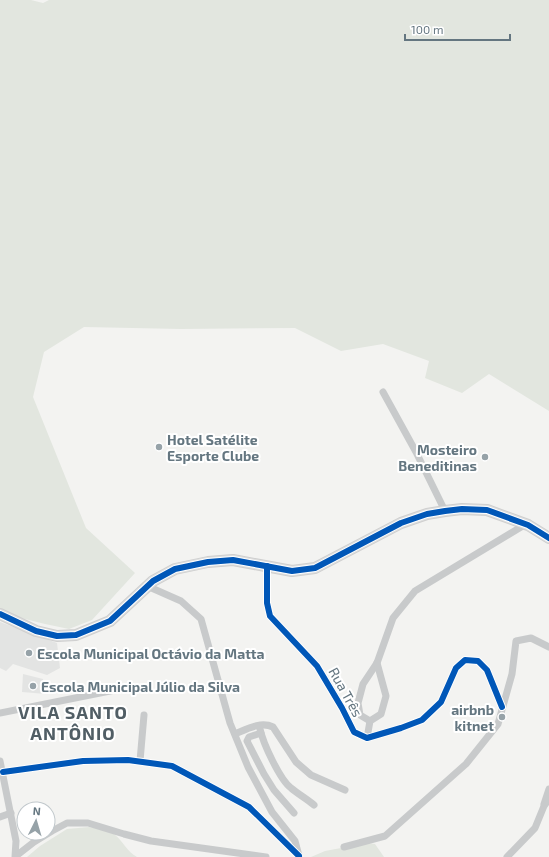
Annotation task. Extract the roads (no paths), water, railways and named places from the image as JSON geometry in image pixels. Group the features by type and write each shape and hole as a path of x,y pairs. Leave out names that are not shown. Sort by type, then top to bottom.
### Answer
{"street":[{"path":"383,392 416,452 445,511"},
{"path":"0,614 36,631 57,636 76,635 110,621 153,581 175,569 208,562 233,560 292,571 315,568 401,522 427,514 445,511 462,509 487,510 526,524 549,538"},
{"path":"370,721 360,715 358,703 363,684 377,663 393,618 415,591 526,524"},
{"name":"Rua Três","path":"267,566 267,603 270,616 318,666 354,732 367,738"},
{"path":"148,586 181,601 201,619 230,722 248,767 272,812 295,841 297,857"},
{"path":"344,847 385,836 466,764 498,724 512,674 516,641 531,638 549,647"},
{"path":"377,663 386,696 381,714 370,721 367,738 422,720 441,702 456,668 465,660 478,661 486,670 502,707"},
{"path":"0,714 115,690"},
{"path":"140,761 144,715"},
{"path":"235,734 259,725 268,724 273,727 296,762 311,775 345,790"},
{"path":"259,725 272,759 284,782 314,805"},
{"path":"261,733 249,737 247,741 274,790 294,812"},
{"path":"3,772 83,761 128,760 172,766 249,807 297,857"},
{"path":"0,761 16,841 16,857"},
{"path":"507,857 535,828 549,789"},
{"path":"544,806 549,799"},
{"path":"0,817 11,813"},
{"path":"16,857 46,834 67,824 88,823 151,841 266,857"}],"place":[{"name":"Hotel Satélite Esporte Clube","path":"159,447"},
{"name":"Mosteiro Beneditinas","path":"485,457"},
{"name":"Escola Municipal Octávio da Matta","path":"29,653"},
{"name":"Escola Municipal Júlio da Silva","path":"33,686"},
{"name":"airbnb kitnet","path":"502,717"}],"district":[{"name":"VILA SANTO ANTÔNIO","path":"73,722"}]}
